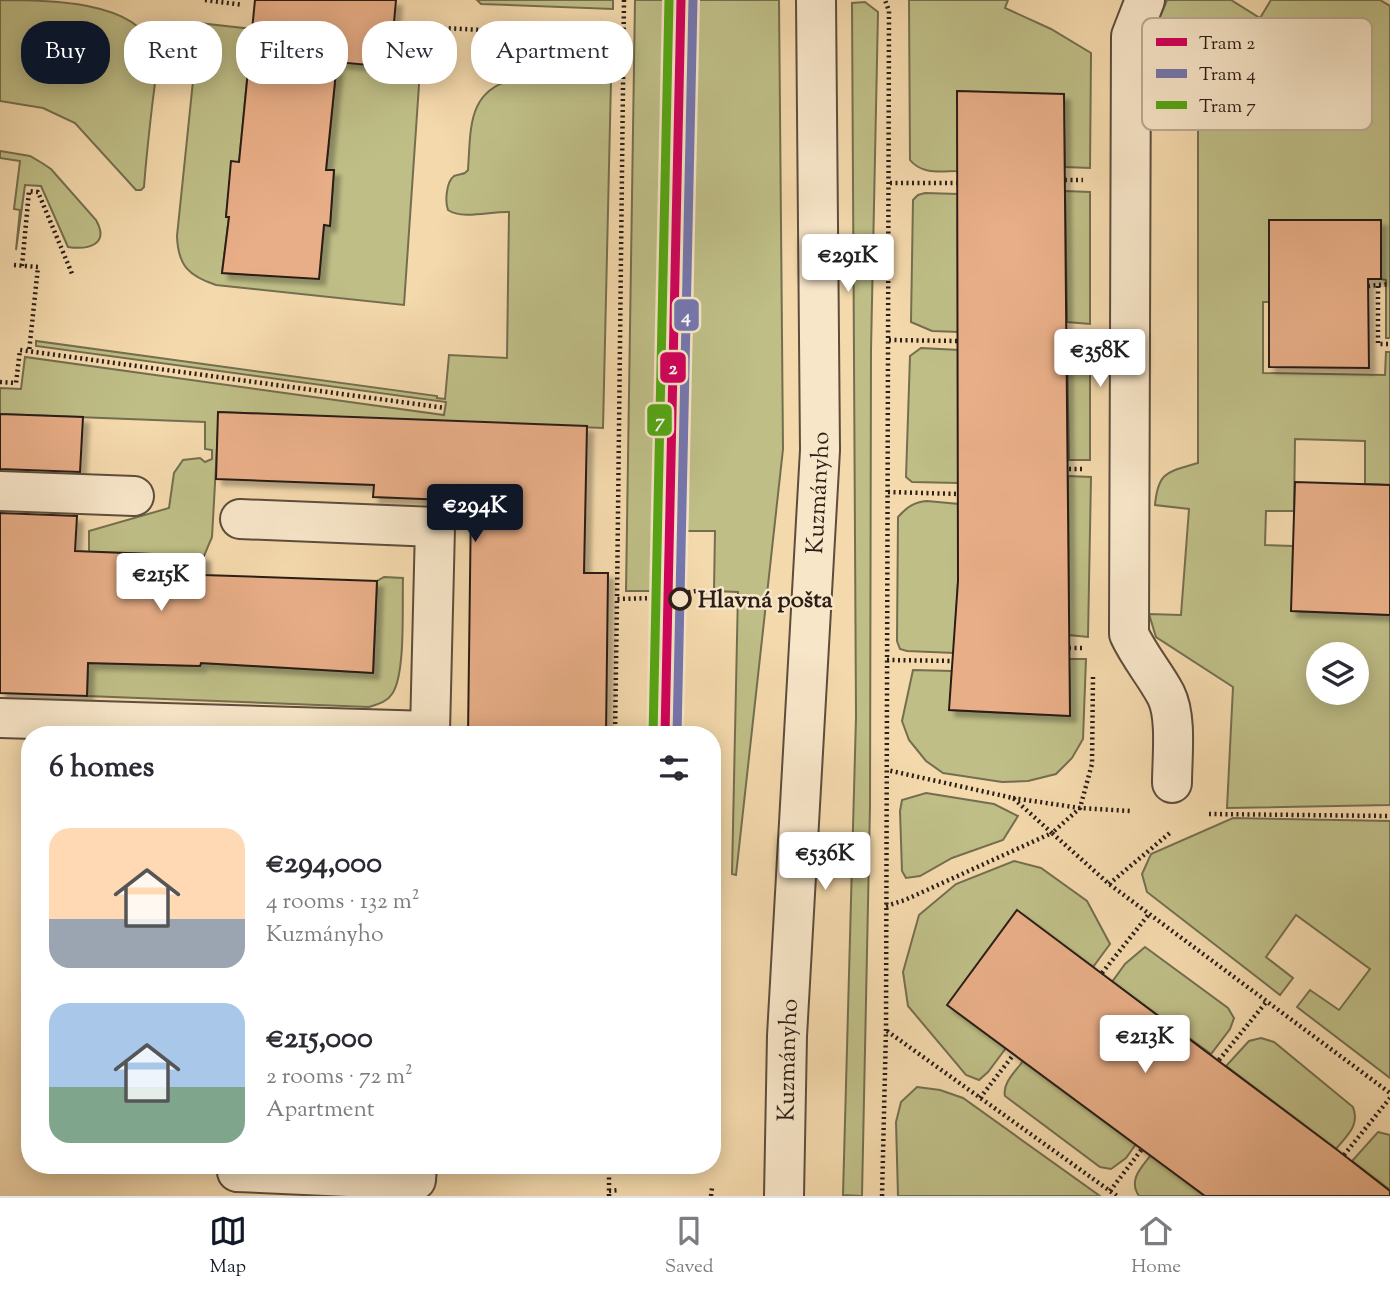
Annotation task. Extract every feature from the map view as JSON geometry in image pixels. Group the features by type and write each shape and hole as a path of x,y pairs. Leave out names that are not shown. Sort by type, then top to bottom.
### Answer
{"street":[{"name":"Kuzmányho","path":"785,1196 787,1036 820,450 816,0"},
{"path":"1145,0 1131,37 1129,634 1166,696 1172,713 1172,783"},
{"path":"0,491 134,496"},
{"path":"240,519 435,527 430,726"},
{"path":"0,718 167,726"},
{"path":"282,1174 416,1180 416,1174"}],"path":[{"path":"205,0 243,5"},
{"path":"624,0 624,21"},
{"path":"882,1196 886,1030 890,183 889,11 885,0"},
{"path":"615,726 623,84"},
{"path":"890,183 957,183"},
{"path":"22,266 29,191 38,192 73,276"},
{"path":"14,265 38,267 29,352"},
{"path":"1368,286 1390,284"},
{"path":"1378,286 1378,344 1390,344"},
{"path":"889,340 958,341"},
{"path":"0,382 16,383 20,350 445,408"},
{"path":"888,492 959,494"},
{"path":"617,599 708,592"},
{"path":"887,660 953,661"},
{"path":"886,906 905,900 1052,833 1013,798 887,769"},
{"path":"1109,884 1172,831"},
{"path":"1102,973 1149,914"},
{"path":"1219,1060 1267,1001"},
{"path":"886,1030 1116,1196"},
{"path":"980,1098 1014,1054"},
{"path":"1344,1155 1390,1098"},
{"path":"1110,1191 1142,1149"},
{"path":"609,1174 609,1193 619,1191"},
{"path":"711,1196 712,1188"}],"shaded area":[{"path":"0,0 87,6 129,20 124,21 124,84 155,84 144,187 136,190 75,123 43,108 0,101"},
{"path":"477,0 613,0 613,9 481,4"},
{"path":"635,0 779,0 783,449 736,875 732,874 738,592 714,591 715,531 653,531 652,591 626,591"},
{"path":"909,0 1008,0 1005,8 1051,29 1091,53 1090,168 1065,167 1063,95 958,91 958,171 932,171 915,165 910,160"},
{"path":"1167,0 1231,0 1260,18 1160,18"},
{"path":"1271,0 1380,0 1390,6 1390,338 1386,338 1386,280 1381,279 1381,221 1270,302 1263,302 1263,373 1385,375 1386,352 1390,352 1390,485 1365,484 1365,441 1295,439 1294,511 1266,511 1265,545 1293,546 1292,611 1390,615 1390,805 1227,808 1233,687 1156,637 1149,614 1181,615 1189,509 1155,505 1162,479 1179,469 1198,463 1198,130 1372,130 1372,18 1260,18"},
{"path":"865,2 878,12 871,350 870,806 862,1196 843,1195 856,717 852,3"},
{"path":"222,26 236,27 236,84 247,84 239,162 229,190 226,216 229,217 222,273 319,278 324,225 330,225 334,170 326,170 335,84 348,84 348,57 362,51 362,84 419,84 404,305 216,285 199,278 187,268 180,255 177,236 193,84 222,84"},
{"path":"500,84 611,84 603,428 219,412 212,537 204,556 89,552 89,531 169,508 174,473 183,460 200,458 205,462 212,459 212,450 205,449 205,422 0,414 0,388 21,389 25,357 444,415 446,402 36,346 36,341 445,399 449,355 507,358 509,212 469,215 454,213 448,210 446,197 451,179 468,170 475,111 490,90"},
{"path":"0,151 30,156 51,169 96,220 100,228 99,240 83,248 68,247 41,186 25,185 16,250 20,210 14,209 20,161 0,158"},
{"path":"1065,191 1090,192 1090,324 1067,322"},
{"path":"925,193 958,194 959,332 932,331 911,322 913,200"},
{"path":"1067,344 1090,346 1090,460 1069,460"},
{"path":"921,348 959,350 959,483 912,482 906,477 910,356"},
{"path":"1068,476 1091,477 1088,637 1069,635"},
{"path":"927,501 959,504 954,653 907,651 900,649 897,641 898,517 911,506"},
{"path":"384,577 403,578 402,638 396,685 390,697 379,704 369,707 87,696 88,663 200,666 201,663 373,673 377,581"},
{"path":"1069,659 1086,659 1083,739 1072,758 1056,774 1028,781 1002,782 943,773 926,761 909,740 902,721 913,670 952,671 950,710 1070,716"},
{"path":"926,793 994,804 1018,816 1003,840 952,858 920,876 906,878 902,871 902,800"},
{"path":"1233,818 1390,821 1390,1078 1297,1007 1310,990 1339,1010 1370,969 1296,915 1266,957 1293,978 1280,995 1147,892 1142,874 1151,854"},
{"path":"1014,861 1041,868 1087,901 1110,944 1093,967 1017,911 1006,1048 979,1080 966,1075 908,1006 903,972 919,915 956,884"},
{"path":"1145,947 1228,1008 1234,1018 1230,1029 1211,1054 1112,982 1125,964"},
{"path":"1261,1038 1274,1042 1353,1107 1354,1125 1336,1149 1226,1066 1249,1041"},
{"path":"1023,1061 1136,1144 1126,1158 1111,1169 1100,1167 1005,1096 1008,1082"},
{"path":"917,1087 940,1090 963,1098 1100,1196 898,1196 896,1122 901,1102"},
{"path":"1378,1132 1390,1135 1390,1190 1352,1161"},
{"path":"1151,1155 1205,1196 1139,1196 1135,1179"}],"building":[{"path":"255,0 396,0 394,21 362,21 362,64 348,63 348,21 253,21"},
{"path":"247,84 335,84 326,170 334,170 330,226 324,225 319,279 222,273 229,217 226,217 231,161 239,162"},
{"path":"957,91 1064,94 1070,716 949,710 958,581"},
{"path":"1269,220 1381,220 1381,279 1368,279 1369,368 1269,367"},
{"path":"218,412 587,426 584,573 608,573 606,726 468,726 471,501 373,497 374,485 216,479"},
{"path":"0,414 83,417 80,472 0,469"},
{"path":"1295,482 1390,485 1390,615 1291,611"},
{"path":"0,513 77,516 75,551 204,556 204,575 377,581 373,673 201,663 200,666 88,663 87,696 0,693"},
{"path":"1017,910 1336,1149 1390,1191 1390,1196 1205,1196 947,1005"}],"tram line":[{"name":"7","path":"653,726 669,0"},
{"name":"2","path":"665,726 681,0"},
{"name":"4","path":"677,726 693,0"}],"place":[{"name":"Hlavná pošta","path":"680,599"}]}
